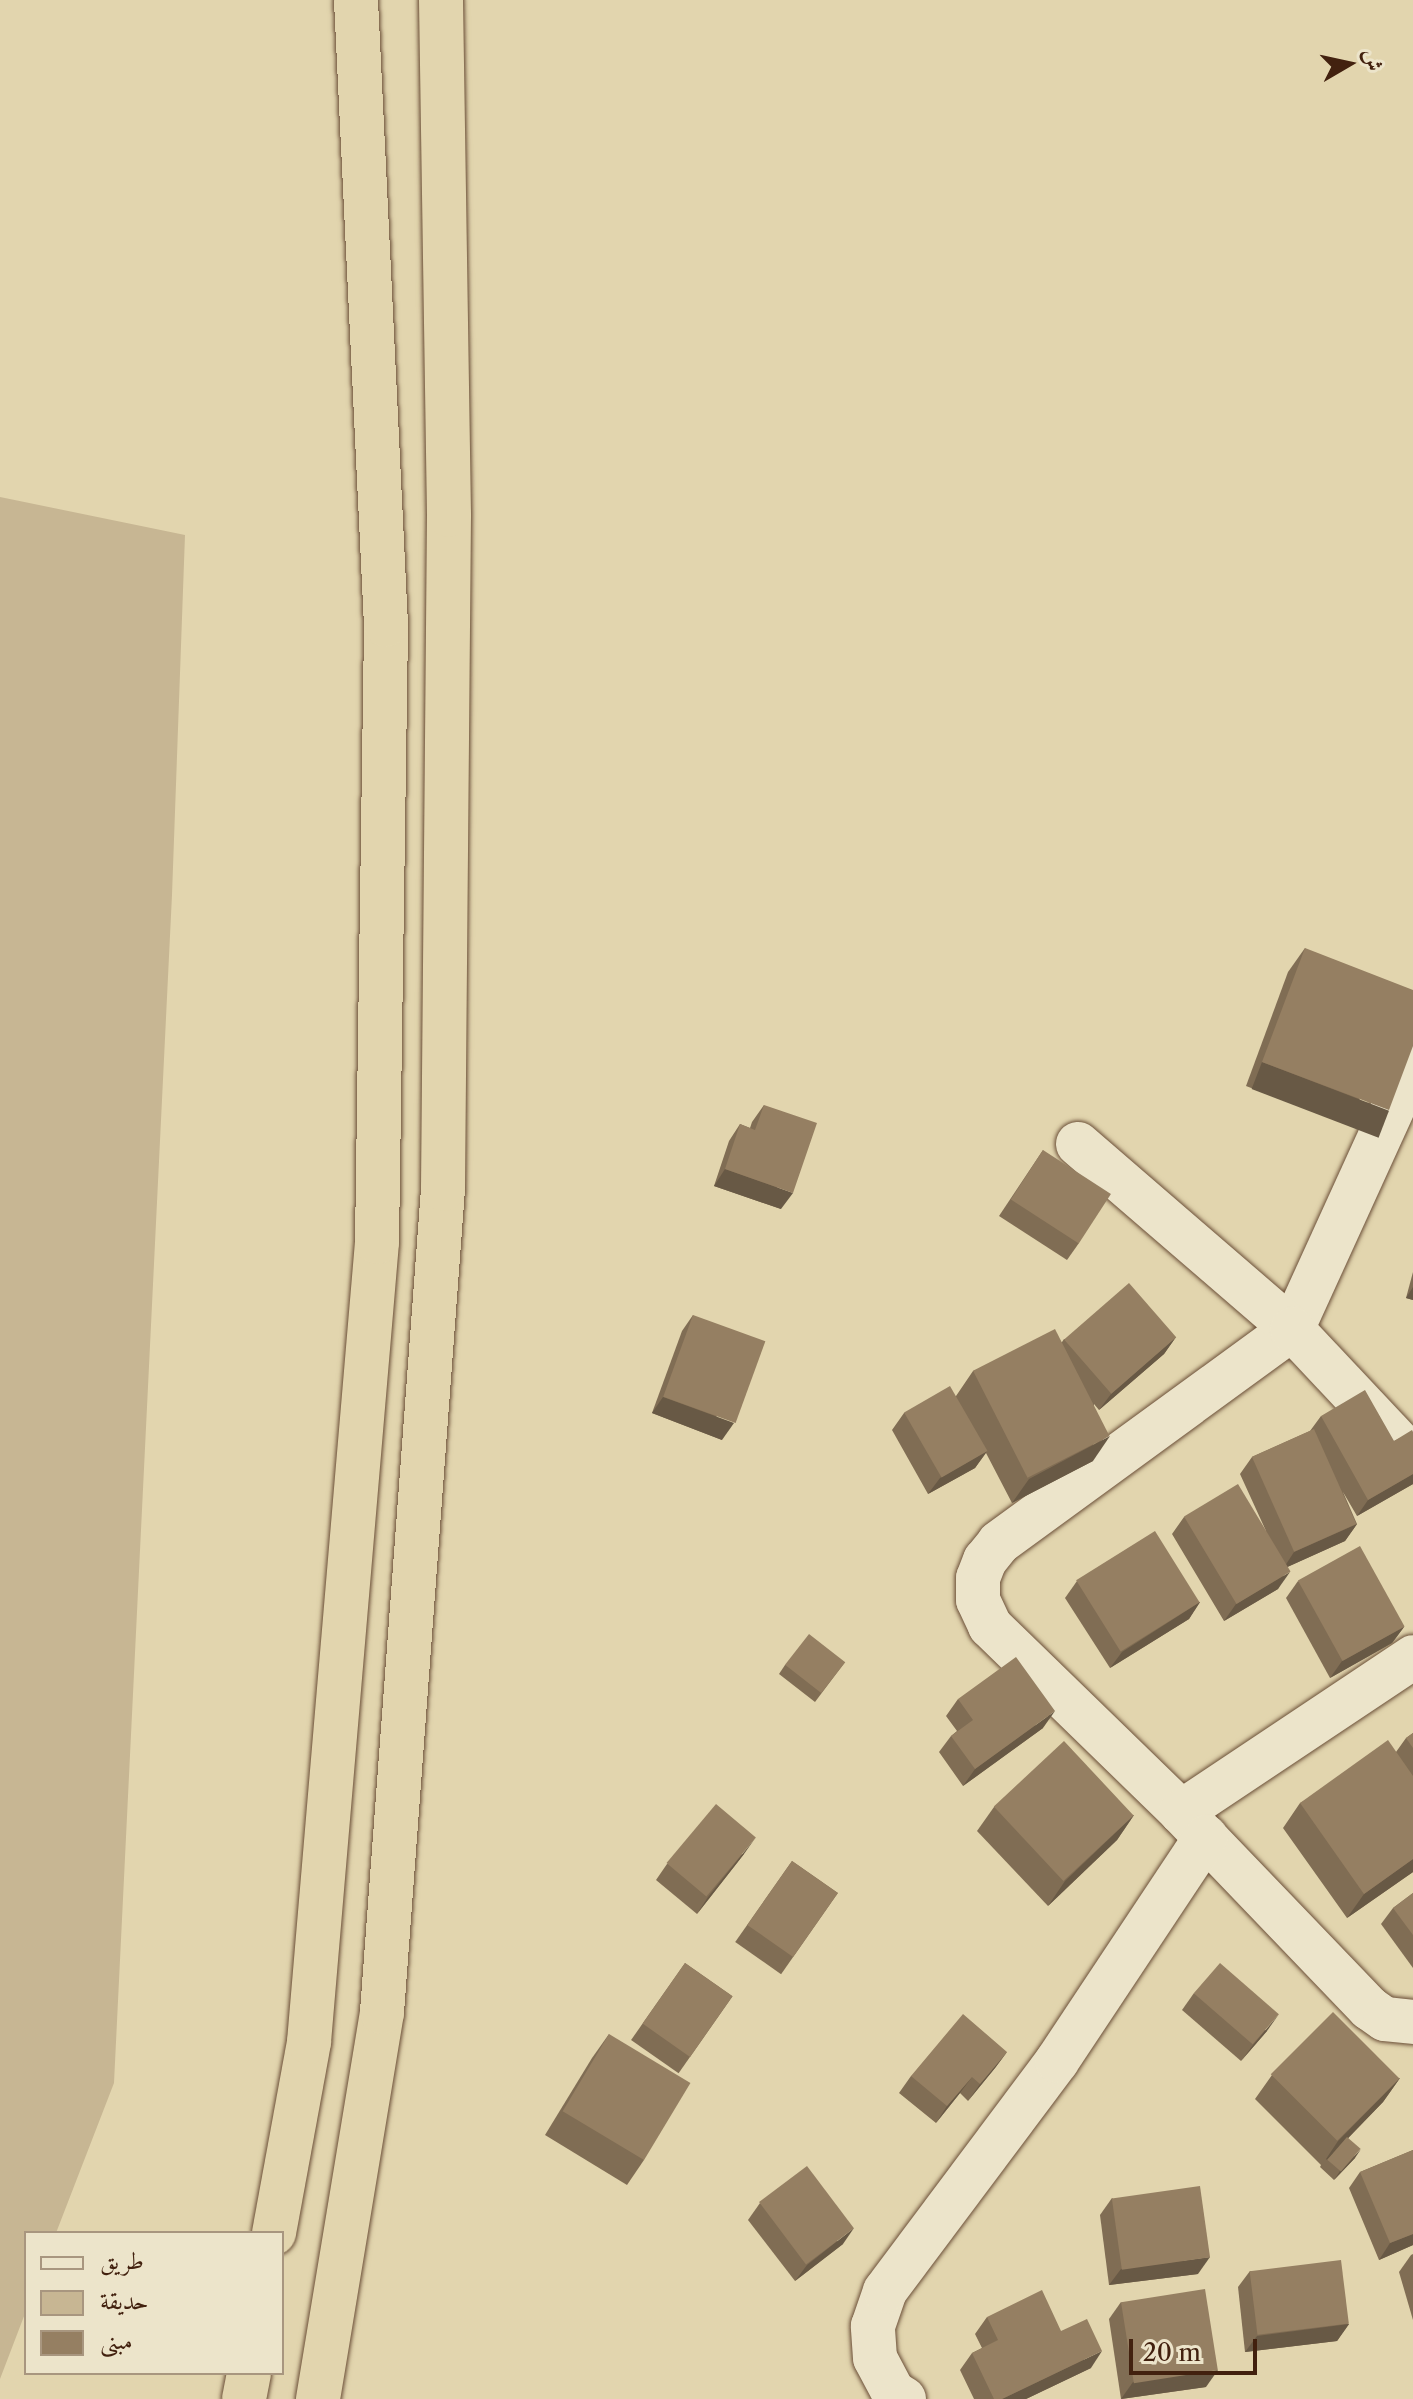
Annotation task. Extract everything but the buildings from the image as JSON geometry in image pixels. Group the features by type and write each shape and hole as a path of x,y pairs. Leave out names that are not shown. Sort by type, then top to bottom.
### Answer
{"highway":[{"path":"274,2231 309,2042 377,1242 386,625 356,0"},
{"path":"318,2399 382,2012 443,1189 449,515 441,0"},
{"path":"244,2399 249,2375"}],"street":[{"path":"1413,1064 1292,1329 999,1543 985,1560 978,1578 978,1600 990,1626 1194,1824 1369,2008 1385,2019 1413,2022"},
{"path":"1078,1144 1292,1329 1413,1458"},
{"path":"904,2399 893,2392 875,2358 873,2326 885,2291 1057,2061 1194,1824 1413,1657"}],"green space":[{"path":"0,497 185,535 172,895 114,2083 57,2231 24,2231 24,2316 0,2379"}]}
